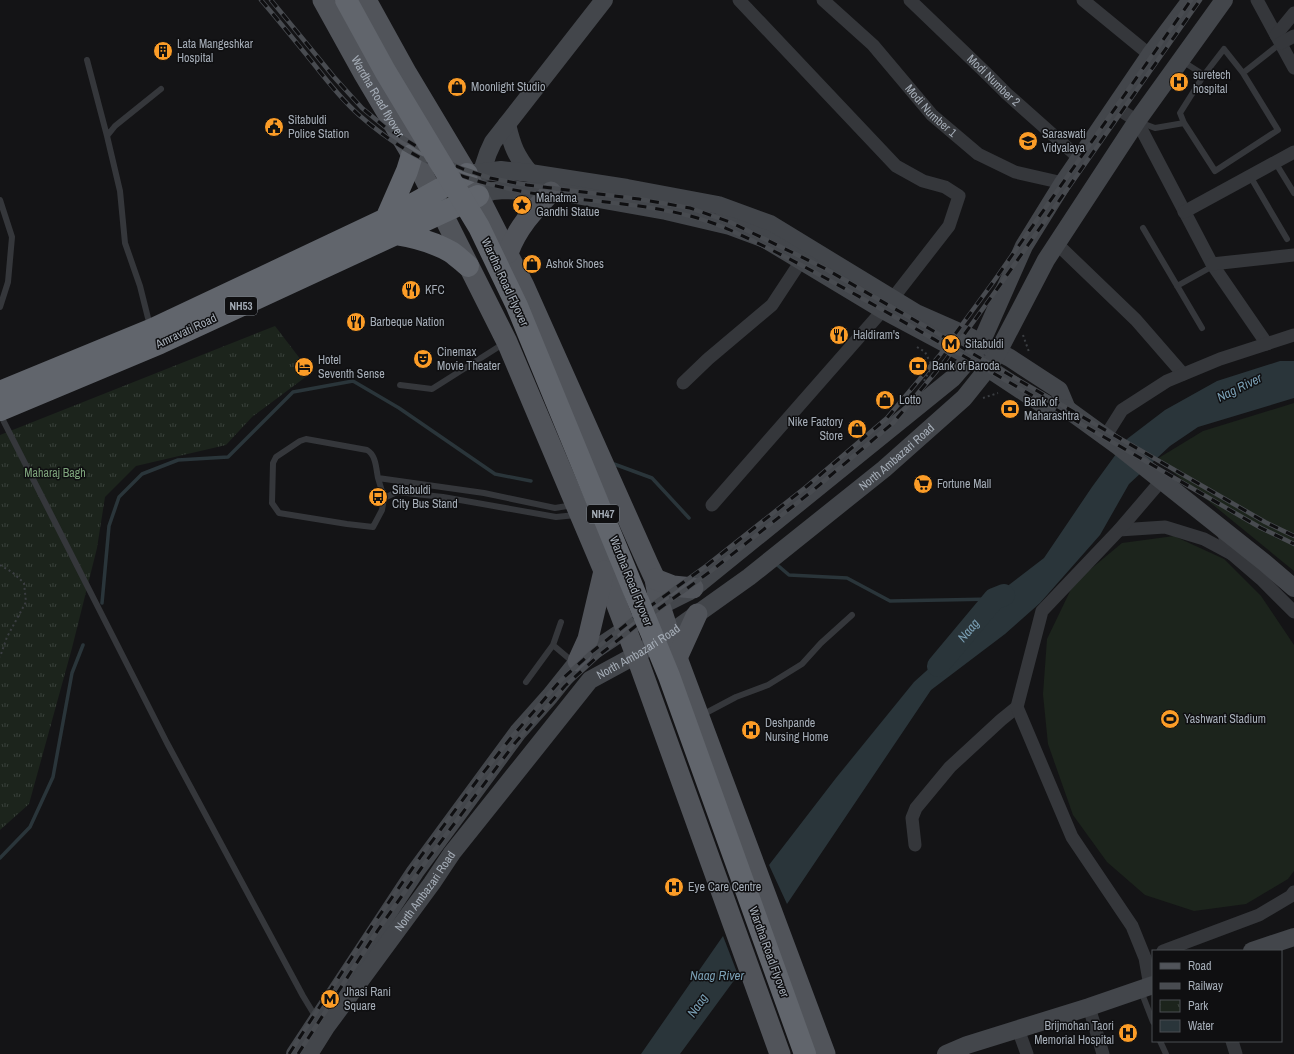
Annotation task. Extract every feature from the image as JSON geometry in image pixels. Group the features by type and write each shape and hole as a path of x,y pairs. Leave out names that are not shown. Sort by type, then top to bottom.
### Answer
{"highway":[{"name":"Wardha Road Flyover","path":"335,0 453,205 498,293 649,656 791,1054"},
{"name":"Wardha Road Flyover","path":"346,0 385,71 479,227 517,306 669,676 805,1054"},
{"path":"412,156 390,227 410,237 440,247 452,253 468,266"},
{"name":"Amravati Road","path":"0,410 390,227 437,203 475,181"},
{"name":"Amravati Road","path":"0,392 157,336"}],"main road":[{"name":"Wardha Road flyover","path":"323,0 412,156 506,342 604,572 626,629 780,1054"},
{"path":"366,0 407,74 475,181 528,293 655,579 660,606 677,658 825,1054"},
{"path":"475,181 493,142 604,0"},
{"name":"North Ambazari Road","path":"295,1054 415,872 518,732 577,663 660,606 693,588 953,378 976,350 1024,246 1062,183 1114,106 1191,0"},
{"name":"North Ambazari Road","path":"309,1054 326,1027 432,883 452,853 588,681 636,655 669,634 749,577 884,469 964,398 988,368 998,352 1046,260 1137,121 1224,0"},
{"path":"507,124 510,140 515,152 530,173"},
{"path":"475,181 501,170 627,188 718,205 770,224 888,304"},
{"path":"475,181 493,191 559,192 666,211 730,226 765,239 801,261 976,350 998,352 1010,358 1059,390 1067,409"},
{"path":"508,253 512,240 521,226 551,192"},
{"path":"976,350 988,368 1045,406 1067,409 1158,478 1265,563 1294,588"},
{"path":"577,663 588,639 604,572"},
{"path":"655,579 673,586 693,588"},
{"path":"677,658 697,614"},
{"path":"415,872 432,883"},
{"path":"1255,950 1294,937"},
{"path":"946,1054 968,1050 1018,1029 1148,987"}],"street":[{"path":"712,505 888,304 950,226 959,196 945,188 923,181 896,166 739,0"},
{"name":"Modi Number 1","path":"823,0 873,45 932,115 978,154 1015,172 1062,183"},
{"name":"Modi Number 2","path":"910,0 1007,94 1079,158"},
{"path":"1082,0 1150,55"},
{"path":"1257,0 1294,68"},
{"path":"1279,39 1294,13"},
{"path":"1279,39 1294,36"},
{"path":"1114,106 1137,121 1212,265 1267,344"},
{"path":"1184,212 1294,152"},
{"path":"1057,244 1136,320 1183,374"},
{"path":"1212,265 1294,255"},
{"path":"683,383 708,359 772,305 801,261"},
{"path":"1111,442 1122,410 1167,381 1220,359 1294,335"},
{"path":"1148,987 1149,957 1132,926 1072,837 1017,708 1042,611 1119,530 1158,478"},
{"path":"1119,530 1165,528 1204,539 1232,554 1261,579 1294,612"},
{"path":"1221,528 1232,554"},
{"path":"915,844 912,818 916,808 950,767 1001,720 1017,708"},
{"path":"1166,950 1259,915 1291,896 1294,892"},
{"path":"1089,1007 1103,1054"},
{"path":"1018,1029 1027,1054"},
{"path":"1232,1042 1236,1054"}],"lane":[{"path":"1243,73 1279,39"},
{"path":"1224,49 1243,73 1278,130 1215,171 1184,123 1180,113 1204,75 1224,49"},
{"path":"86,60 107,136 120,191 125,243 140,286 148,318 157,336"},
{"path":"1180,60 1204,75"},
{"path":"107,136 115,126 161,89"},
{"path":"1137,121 1155,128 1184,123"},
{"path":"1275,162 1294,193"},
{"path":"1250,176 1287,239"},
{"path":"0,200 12,237 8,282 0,306"},
{"path":"1143,228 1202,328"},
{"path":"1178,286 1212,265"},
{"path":"400,385 432,389 506,342"},
{"path":"0,414 167,744 303,996 318,1020"},
{"path":"306,439 367,450 371,452 374,458 384,498 382,510 373,527 279,513 272,503 273,463 276,457 300,441 306,439"},
{"path":"378,478 484,493 554,508 578,510"},
{"path":"384,498 397,492 443,497 556,517 578,510"},
{"path":"699,717 736,697 768,685 802,664 821,643 852,615"},
{"path":"526,682 553,645 561,622"},
{"path":"553,645 577,663"},
{"path":"1148,987 1152,1015"},
{"path":"1160,1042 1166,1054"}],"path":[{"path":"1017,317 1038,376"},
{"path":"913,343 924,352 932,366 923,383"},
{"path":"983,398 1003,392"},
{"path":"0,565 12,572 24,583 26,602 7,637 0,657"}],"green space":[{"name":"Maharaj Bagh","path":"275,326 311,373 252,417 226,445 136,466 105,497 97,548 72,648 29,804 0,830 0,435"},
{"path":"1294,403 1294,571 1157,459 1203,431"},
{"name":"Yashwant Stadium","path":"1174,536 1224,559 1261,596 1294,645 1294,871 1288,879 1246,904 1194,911 1145,895 1107,862 1073,815 1048,744 1043,694 1047,639 1074,583 1122,543"}],"water":[{"name":"Nag River","path":"1280,361 1294,361 1294,398 1198,427 1170,446 1129,484 1100,535 1040,603 1005,634 931,690 787,904 769,865 836,778 914,682 965,636 997,594 1044,558 1092,487 1127,439 1165,410 1217,381"},
{"name":"Naag River","path":"723,936 738,975 680,1054 641,1054"}],"waterway":[{"path":"102,603 109,526 119,497 142,474 178,460 228,457 293,392 353,381 399,408 495,474 531,481"},
{"path":"614,464 652,478 689,518"},
{"path":"775,563 789,575 847,578 890,601 994,599"},
{"name":"Naag","path":"938,666 994,599 1004,595"},
{"path":"0,858 30,827 53,777 72,673 83,645"}],"railway":[{"path":"261,0 329,83 359,115 405,149 428,162 478,181 504,188 531,193 625,204 668,211 710,222 730,230 846,289 1261,528 1294,544"},
{"path":"271,0 334,77 362,108 385,127 429,154 463,169 490,178 527,185 639,199 690,208 730,222 824,268 1265,522 1294,536"},
{"path":"289,1054 372,926 421,856 479,778 510,739 560,681 593,651 638,615 706,566 806,487 887,418 939,356 994,281 1191,0"},
{"path":"298,1054 378,930 427,860 515,743 565,686 598,656 642,621 711,571 811,492 893,423 945,361 1200,0"}],"place":[{"name":"Lata Mangeshkar Hospital","path":"163,51"},
{"name":"suretech hospital","path":"1179,82"},
{"name":"Moonlight Studio","path":"457,87"},
{"name":"Sitabuldi Police Station","path":"274,127"},
{"name":"Saraswati Vidyalaya","path":"1028,141"},
{"name":"Mahatma Gandhi Statue","path":"522,205"},
{"name":"Ashok Shoes","path":"532,264"},
{"name":"KFC","path":"411,290"},
{"name":"Barbeque Nation","path":"356,322"},
{"name":"Haldiram's","path":"839,335"},
{"name":"Sitabuldi","path":"951,344"},
{"name":"Cinemax Movie Theater","path":"423,359"},
{"name":"Bank of Baroda","path":"918,366"},
{"name":"Hotel Seventh Sense","path":"304,367"},
{"name":"Lotto","path":"885,400"},
{"name":"Bank of Maharashtra","path":"1010,409"},
{"name":"Nike Factory Store","path":"857,429"},
{"name":"Fortune Mall","path":"923,484"},
{"name":"Sitabuldi City Bus Stand","path":"378,497"},
{"name":"Yashwant Stadium","path":"1170,719"},
{"name":"Deshpande Nursing Home","path":"751,730"},
{"name":"Eye Care Centre","path":"674,887"},
{"name":"Jhasi Rani Square","path":"330,999"},
{"name":"Brijmohan Taori Memorial Hospital","path":"1128,1033"}]}
